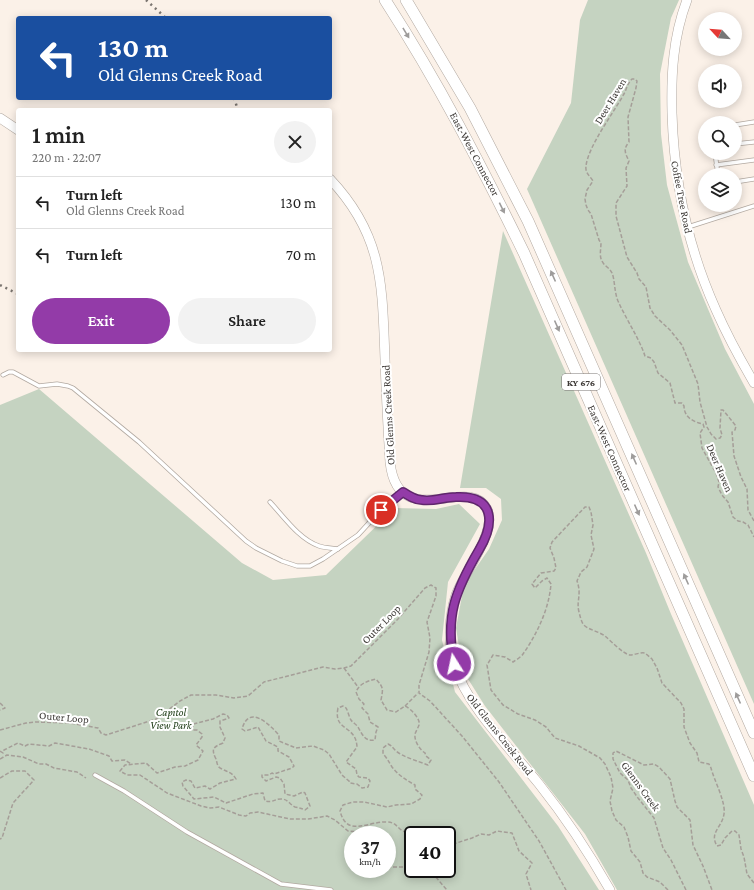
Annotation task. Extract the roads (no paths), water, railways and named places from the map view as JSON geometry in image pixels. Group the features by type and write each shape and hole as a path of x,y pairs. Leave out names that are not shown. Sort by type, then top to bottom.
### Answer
{"main road":[{"name":"East-West Connector","path":"385,0 431,74 459,124 524,253 754,776"},
{"name":"East-West Connector","path":"406,0 470,108 528,221 754,733"}],"street":[{"name":"Coffee Tree Road","path":"687,0 674,47 671,99 679,189 687,228 702,275 716,310 754,383"},
{"path":"0,118 16,129"},
{"name":"Old Glenns Creek Road","path":"332,181 346,198 362,222 372,244 377,261 382,297 390,462 394,480 403,492 411,498 421,500 471,497 481,502 487,509 490,518 484,542 460,585 452,612 450,632 454,664 460,680 480,712 564,817 610,890"}],"lane":[{"path":"742,123 754,122"},
{"path":"742,143 754,142"},
{"path":"716,160 717,168"},
{"path":"716,165 754,160"},
{"path":"742,181 754,179"},
{"path":"687,228 754,206"},
{"path":"3,375 13,372 39,386 57,384 73,388 139,442 246,541 274,558 297,566 305,567 318,563 358,536 381,510 403,492"},
{"path":"270,502 301,535 311,542 320,547 338,549"},
{"path":"95,775 124,791 187,832 281,884 331,890"}],"railway":[{"path":"146,0 164,16"},
{"path":"235,100 237,108"},
{"path":"0,285 16,293"}],"park label":[{"name":"Capitol View Park","path":"171,718"}]}
